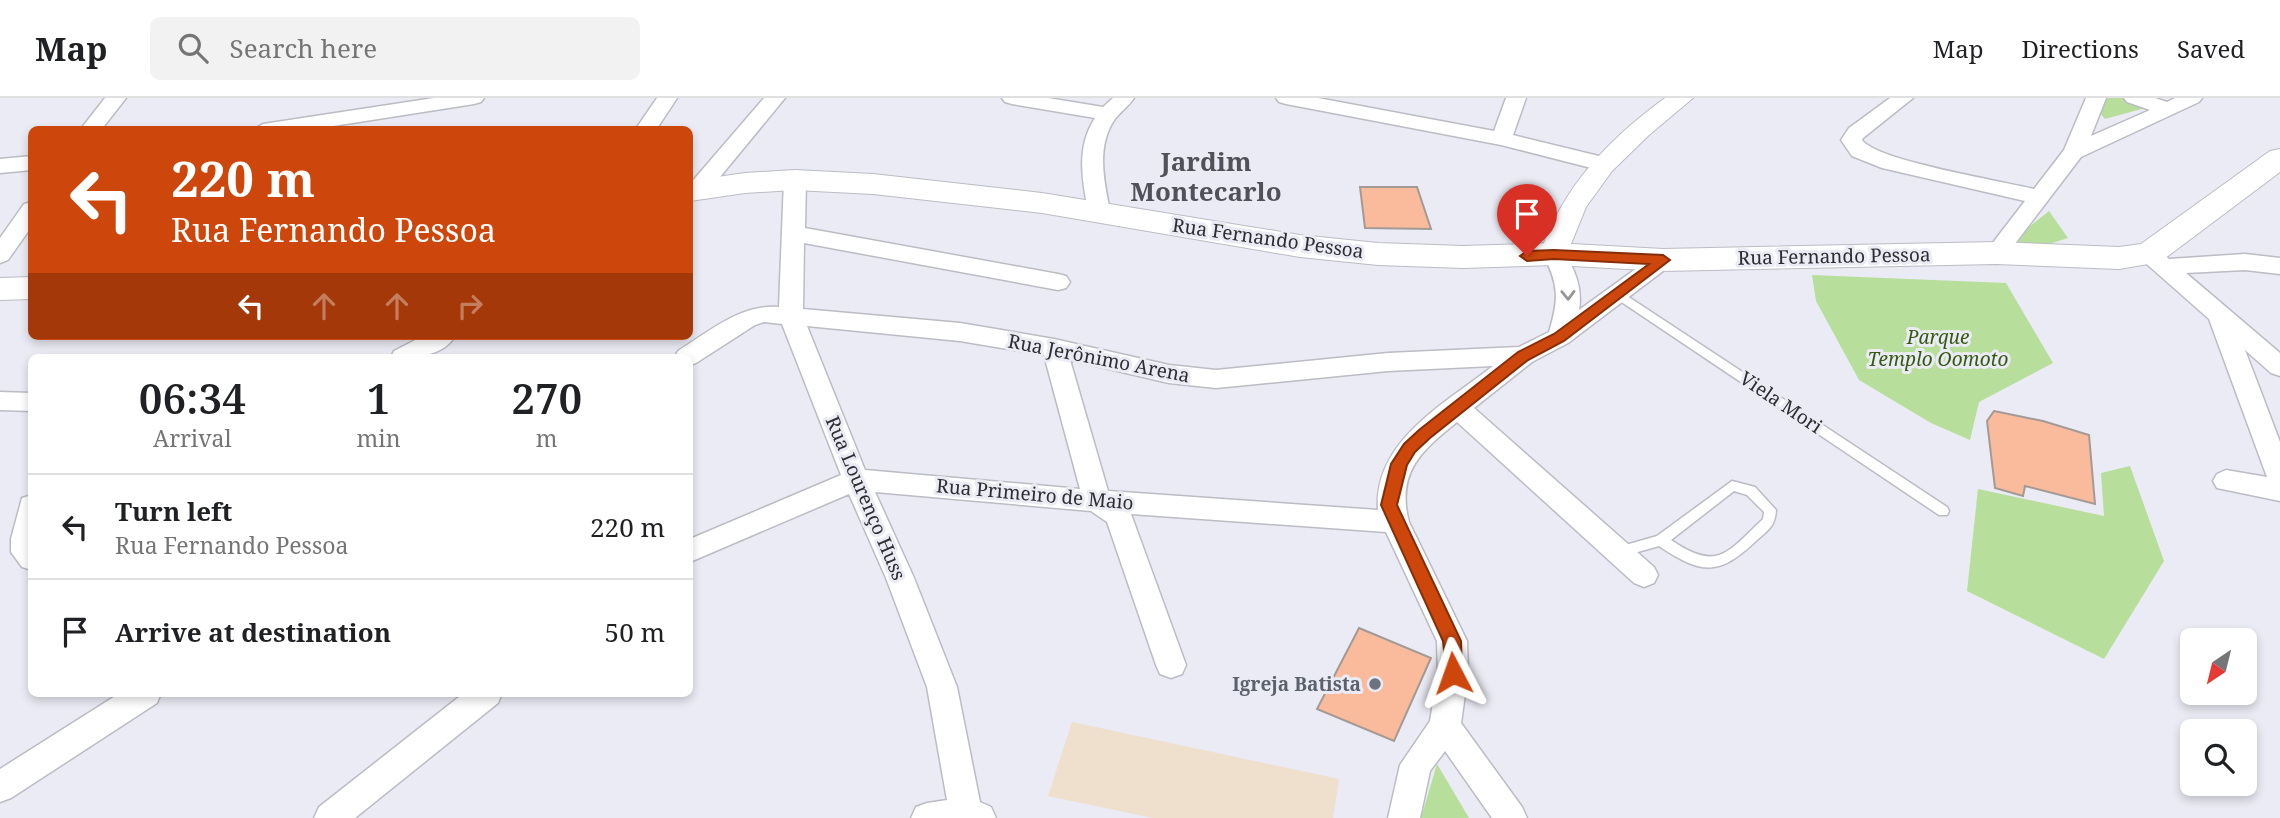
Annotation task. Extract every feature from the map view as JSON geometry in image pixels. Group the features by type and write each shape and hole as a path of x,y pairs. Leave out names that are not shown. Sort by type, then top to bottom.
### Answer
{"main road":[{"name":"Rua Fernando Pessoa","path":"694,190 795,180 873,184 1099,211 1300,246 1378,254 1463,257 1554,254 1663,260 1996,253 2156,261 2280,158"},
{"path":"0,289 28,288"}],"street":[{"path":"93,126 116,98"},
{"path":"289,126 474,98"},
{"path":"648,126 667,98"},
{"path":"694,190 775,98"},
{"path":"1012,98 1107,114"},
{"path":"1099,211 1090,169 1093,145 1107,114 1124,98"},
{"path":"1286,98 1343,102 1603,164"},
{"path":"1501,139 1516,98"},
{"path":"1903,98 1856,133 1852,140 1853,145 1871,157 2040,197"},
{"path":"1996,253 2074,152 2096,98"},
{"path":"2134,98 2166,108"},
{"path":"2074,152 2192,98"},
{"path":"1559,337 1570,293 1566,276 1554,254 1559,234 1579,194 1603,164 1677,99"},
{"path":"0,166 28,163"},
{"name":"Rua Lourenço Huss","path":"795,180 791,317 856,480 900,578 942,687 973,816"},
{"path":"0,255 28,215"},
{"path":"794,234 1058,282"},
{"path":"1404,818 1416,765 1445,726 1453,673 1452,641 1389,505 1399,464 1409,448 1424,434 1523,356 1559,337 1663,260"},
{"path":"2156,261 2245,262 2280,266"},
{"path":"2156,261 2280,367"},
{"name":"Rua Jerônimo Arena","path":"692,354 747,319 764,314 960,331 1055,348 1169,374 1216,379 1388,362 1523,356"},
{"path":"2219,315 2280,476"},
{"path":"409,354 435,340"},
{"path":"1055,348 1097,501 1118,515 1171,665"},
{"path":"0,401 28,402"},
{"path":"1459,409 1644,575"},
{"name":"Rua Primeiro de Maio","path":"693,550 856,480 1097,501 1395,522"},
{"path":"2226,481 2280,490"},
{"path":"28,522 24,539 25,552 28,555"},
{"path":"0,787 140,697"},
{"path":"330,818 482,697"},
{"path":"1445,726 1511,818"},
{"path":"927,818 973,816"}],"lane":[{"name":"Viela Mori","path":"1618,294 1943,511"},
{"path":"1620,552 1661,540 1732,486 1751,491 1770,510 1769,521 1752,537 1728,559 1710,566 1693,562 1661,540"}],"shaded area":[{"path":"1072,722 1339,779 1333,818 1153,818 1048,796"}],"green space":[{"path":"2103,98 2123,98 2145,108 2105,119 2095,107"},
{"path":"2049,211 2068,238 2037,248 2016,244 2029,227"},
{"name":"Parque Templo Oomoto","path":"1812,275 2006,283 2053,363 1979,402 1970,440 1931,423 1859,380 1816,301"},
{"path":"2130,466 2164,561 2104,659 1967,591 1978,489 2104,516 2101,473"},
{"path":"1437,764 1469,818 1421,818"}],"building":[{"path":"1360,187 1417,187 1431,229 1365,228"},
{"path":"1994,411 2043,421 2089,435 2095,504 2025,486 2023,496 1995,488 1987,421"},
{"name":"Igreja Batista","path":"1359,628 1431,658 1394,741 1317,709"}],"place":[{"name":"Igreja Batista","path":"1375,684"}],"district":[{"name":"Jardim Montecarlo","path":"1206,176"}],"route":[{"path":"1453,673 1452,641 1389,505 1399,464 1409,448 1424,434 1523,356 1559,337 1663,260 1554,254 1527,256"}]}
